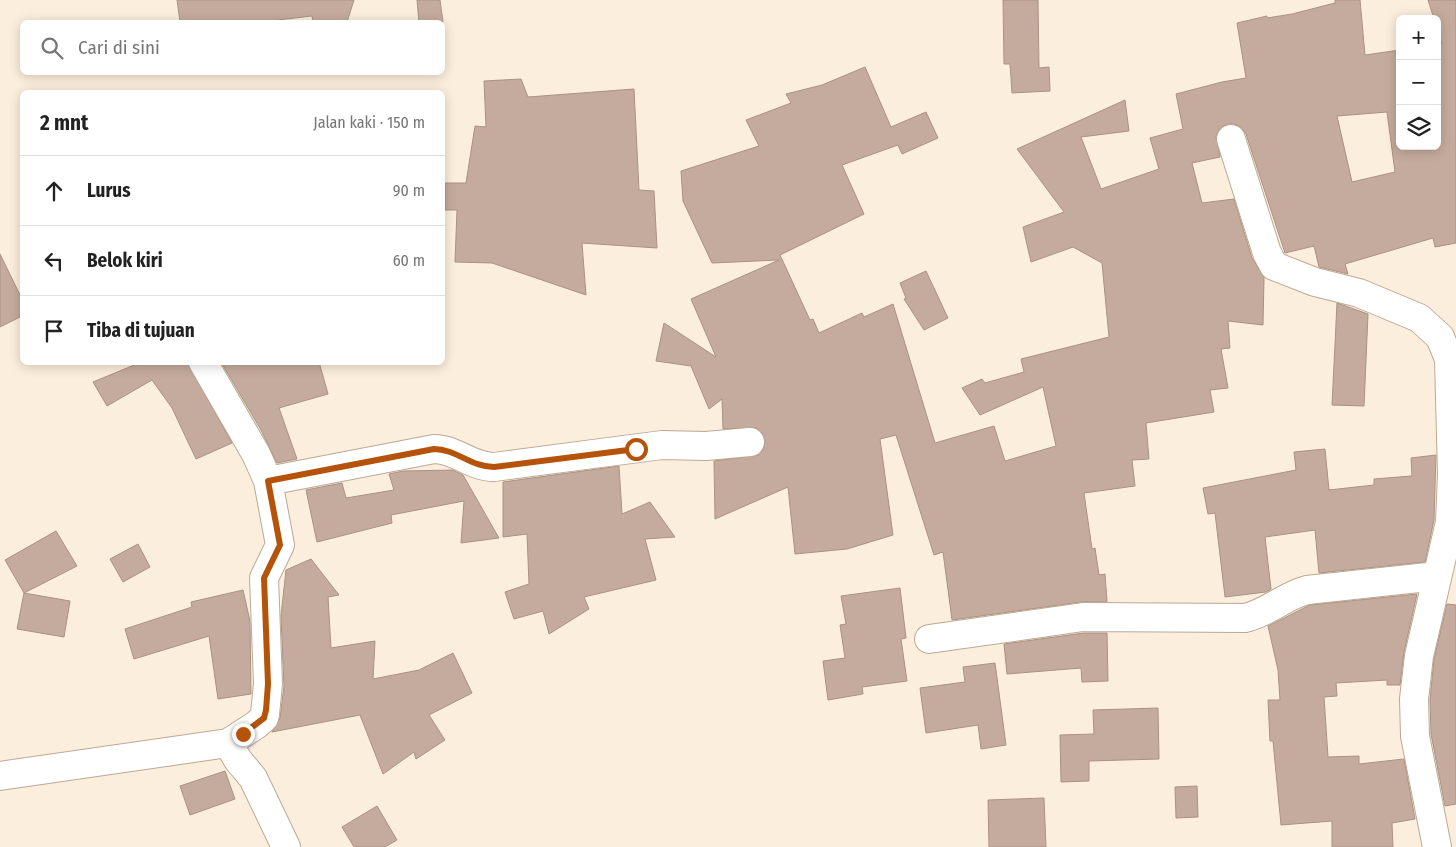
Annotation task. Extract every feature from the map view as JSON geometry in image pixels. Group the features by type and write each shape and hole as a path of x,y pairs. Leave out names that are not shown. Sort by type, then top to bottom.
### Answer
{"street":[{"path":"1231,139 1267,253 1274,266 1315,282 1359,293 1419,318 1440,337 1449,359 1453,522 1437,576 1419,656 1414,698 1415,736 1437,847"},
{"path":"0,776 228,744 264,718 268,684 264,578 280,545 268,481 256,454 205,365"},
{"path":"268,481 434,449 450,452 480,466 494,467 662,445 706,446 750,442"},
{"path":"929,639 1083,617 1245,618 1265,612 1290,596 1306,590 1437,576"},
{"path":"228,744 238,760 254,778 286,847"}],"building":[{"path":"177,0 354,0 348,20 313,20 312,16 278,20 180,20"},
{"path":"417,0 440,0 443,20 419,20"},
{"path":"1003,0 1038,0 1039,68 1049,67 1050,91 1012,93 1010,64 1004,64"},
{"path":"1335,0 1360,0 1365,55 1396,51 1396,150 1441,150 1441,15 1433,15 1428,0 1456,0 1456,243 1435,247 1433,238 1345,264 1348,274 1319,267 1314,246 1285,253 1246,134 1241,127 1234,124 1227,124 1220,128 1216,136 1220,157 1192,163 1202,203 1234,199 1252,258 1264,277 1263,325 1228,321 1230,348 1221,349 1228,388 1210,390 1214,412 1146,423 1149,459 1132,460 1135,486 1084,493 1092,549 1095,548 1099,575 1105,574 1107,602 1081,602 952,620 943,552 934,555 896,435 880,439 893,535 847,549 795,554 788,487 715,519 714,461 759,455 764,449 765,440 762,433 756,428 723,429 722,399 709,409 691,366 656,361 664,323 716,357 691,299 779,260 712,263 683,201 681,171 759,146 746,120 791,103 786,94 822,85 865,67 891,127 926,112 938,138 902,154 898,145 842,165 864,214 780,255 810,320 813,319 819,333 862,313 864,317 893,304 935,443 994,426 1005,461 1056,446 1043,387 980,415 962,388 982,379 985,383 1024,372 1021,359 1109,337 1102,263 1073,247 1031,262 1023,227 1064,212 1017,149 1125,100 1129,131 1081,137 1101,189 1159,169 1150,138 1183,129 1176,94 1246,78 1237,23 1267,16 1267,18 1335,3","holes":["1387,112 1395,172 1352,182 1337,116"]},
{"path":"521,79 528,97 634,89 639,190 654,191 657,248 582,243 586,295 492,263 455,262 457,210 445,210 445,183 466,183 475,126 486,127 484,81"},
{"path":"0,254 20,295 20,317 0,327"},
{"path":"926,271 948,318 924,330 904,299 906,298 900,283"},
{"path":"1337,303 1368,314 1364,406 1332,405"},
{"path":"134,365 189,365 232,443 196,459 172,408 152,380 107,406 93,382"},
{"path":"223,365 320,365 328,394 279,408 297,459 277,463 261,430"},
{"path":"1325,449 1329,490 1374,485 1374,479 1412,476 1411,458 1436,455 1434,520 1425,562 1319,573 1315,530 1265,537 1271,589 1266,592 1225,597 1215,513 1208,514 1203,488 1296,470 1294,452"},
{"path":"619,466 622,514 650,502 675,537 645,539 656,580 584,597 589,609 549,634 543,611 514,619 505,592 529,584 527,534 503,537 503,482"},
{"path":"453,470 463,475 499,538 461,543 464,501 391,515 392,523 317,542 306,490 342,483 346,498 394,490 389,474 403,471"},
{"path":"56,531 77,566 24,593 5,560"},
{"path":"138,544 150,567 123,582 110,559"},
{"path":"311,559 339,595 328,597 331,648 375,641 373,679 419,670 453,653 472,693 429,715 445,740 416,759 414,752 383,774 360,715 272,732 280,718 284,686 281,616 286,570"},
{"path":"900,588 906,638 901,639 907,681 862,687 863,694 828,700 823,661 845,658 840,625 846,624 841,596"},
{"path":"243,590 250,621 251,694 218,699 209,636 134,659 125,629 192,607 191,602"},
{"path":"24,593 70,601 64,637 17,629"},
{"path":"1417,594 1404,652 1400,685 1387,685 1387,680 1336,683 1337,696 1324,697 1328,757 1359,756 1359,764 1404,759 1415,819 1392,823 1393,847 1332,847 1332,821 1281,825 1273,741 1270,741 1268,700 1280,700 1278,670 1268,626 1310,605"},
{"path":"1447,604 1456,605 1456,804 1445,806 1431,734 1430,700 1434,659"},
{"path":"1084,633 1107,633 1108,681 1082,682 1081,668 1007,674 1004,644"},
{"path":"995,663 1006,745 981,749 978,725 926,733 920,688 965,682 963,667"},
{"path":"1158,708 1159,759 1089,761 1089,781 1061,782 1060,735 1094,734 1093,710"},
{"path":"225,771 235,799 190,815 180,786"},
{"path":"1197,786 1198,817 1176,818 1175,787"},
{"path":"1044,798 1046,847 989,847 988,800"},
{"path":"377,806 397,840 385,847 354,847 342,827"}],"route":[{"path":"243,734 264,718 266,710 268,684 264,578 280,545 268,481 434,449 443,449 473,464 494,467 636,449"}]}
